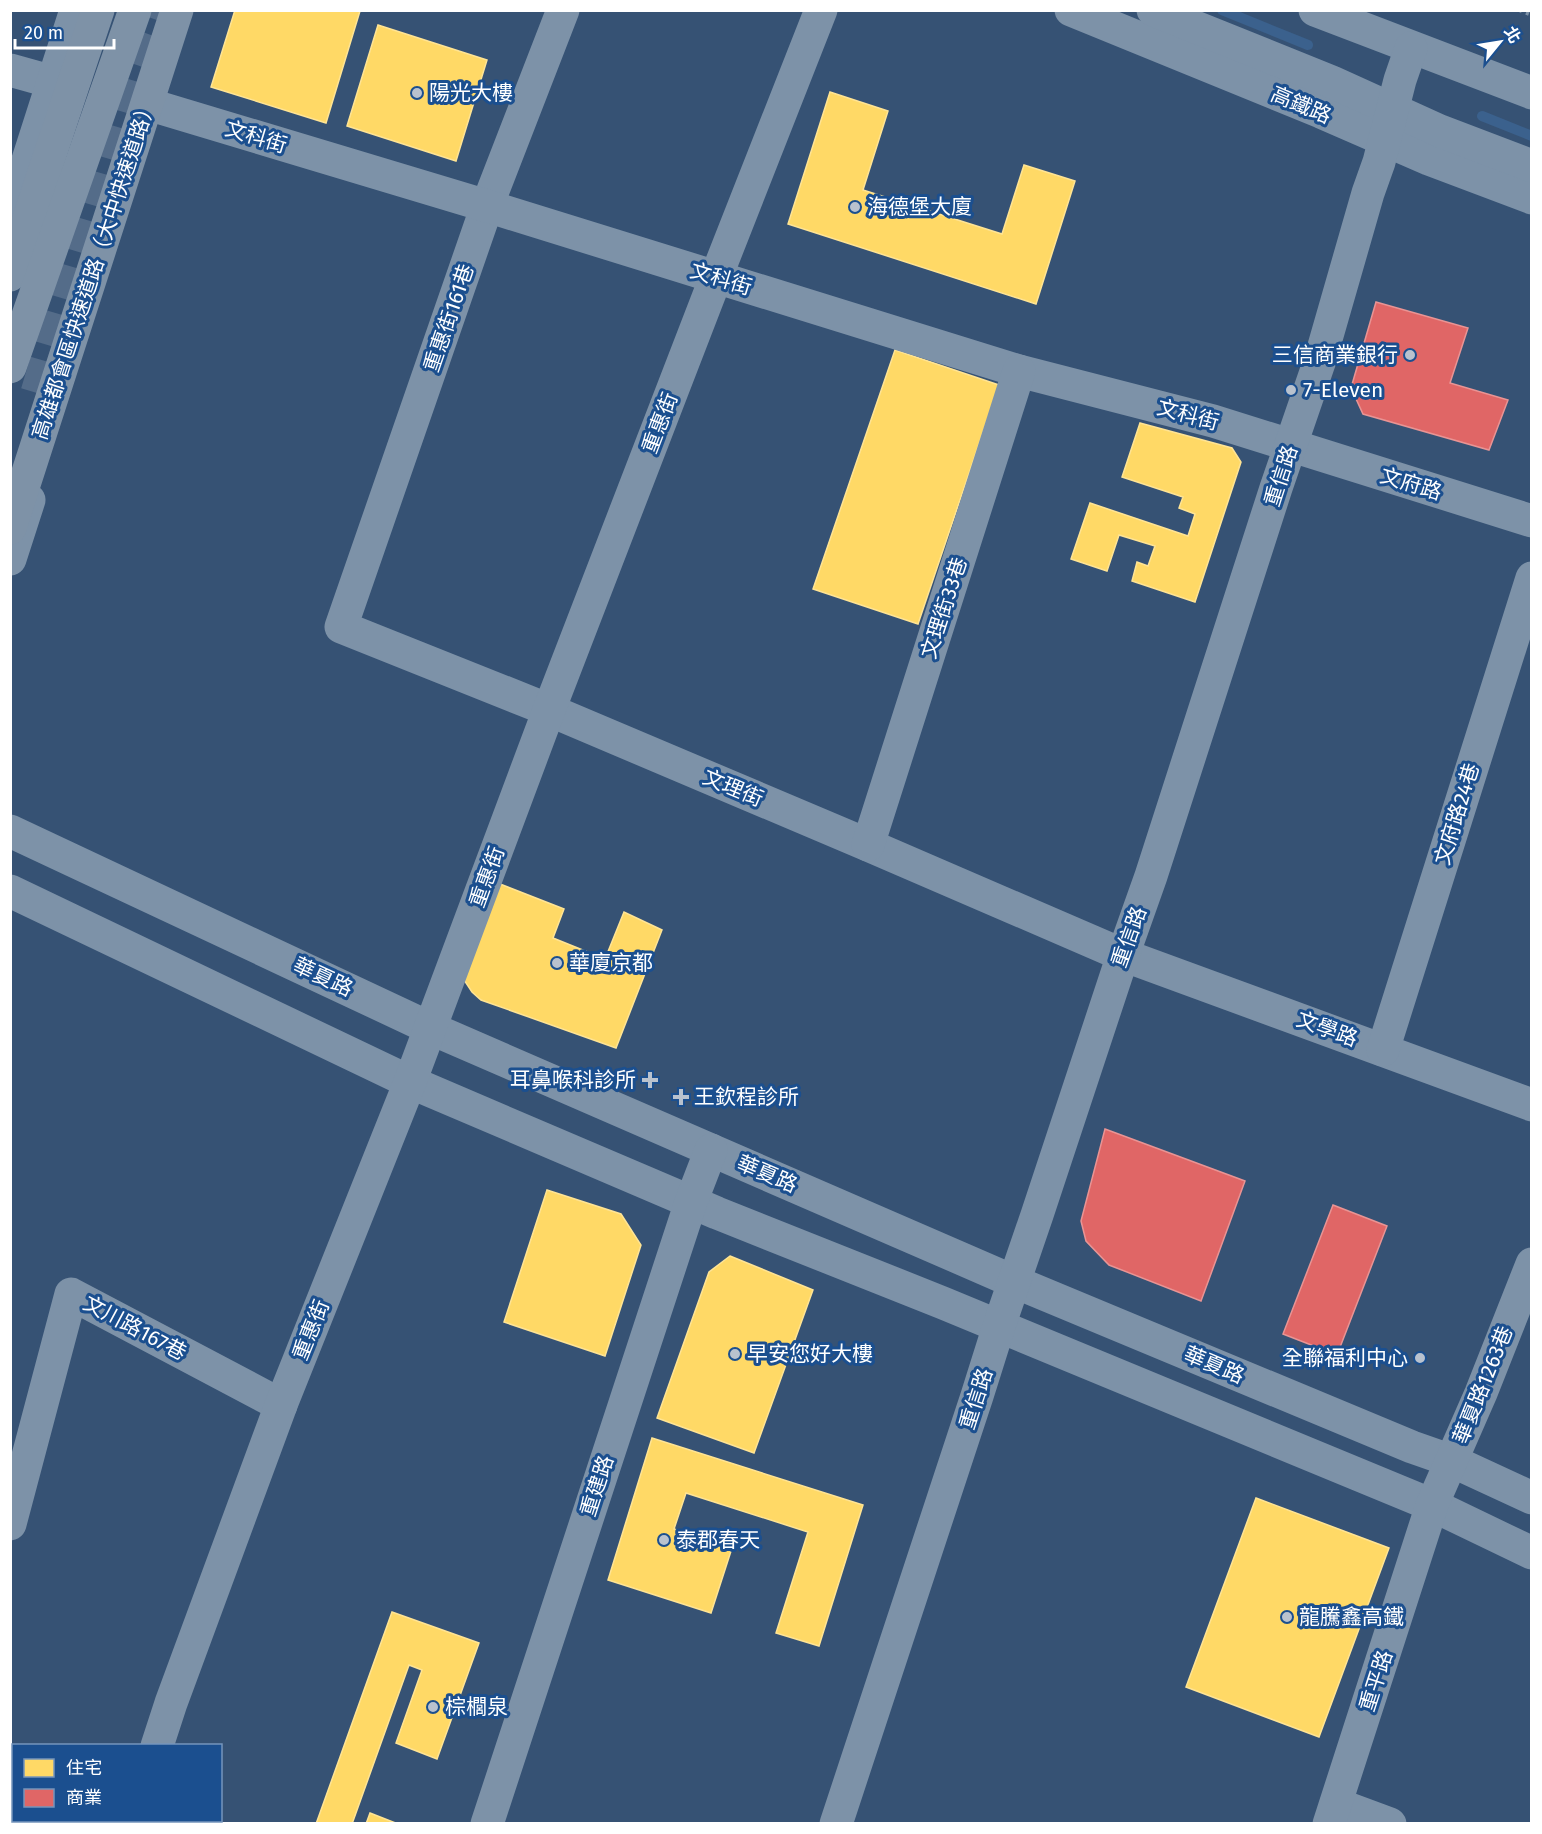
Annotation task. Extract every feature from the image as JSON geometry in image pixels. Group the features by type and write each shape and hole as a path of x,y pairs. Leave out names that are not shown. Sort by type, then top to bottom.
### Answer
{"highway":[{"path":"10,367 26,274 98,10"},
{"path":"26,274 135,10"},
{"name":"高雄都會區快速道路（大中快速道路）","path":"10,528 177,10"},
{"path":"10,491 70,342"}],"street":[{"path":"10,216 76,10"},
{"path":"10,559 154,106 188,10"},
{"name":"重惠街161巷","path":"341,627 487,206 563,10"},
{"name":"重惠街","path":"158,1744 281,1405 410,1082 549,710 821,10"},
{"name":"高鐵路","path":"1071,10 1321,112 1388,125 1440,131 1532,166"},
{"name":"高鐵路","path":"1153,10 1332,82 1429,159 1532,198"},
{"path":"1315,10 1532,93"},
{"name":"重信路","path":"837,1824 999,1326 1151,876 1320,360 1411,48"},
{"path":"10,70 53,82"},
{"name":"文科街","path":"154,106 487,206 1019,371 1213,421 1290,446"},
{"name":"文理街33巷","path":"868,845 1019,371"},
{"name":"文府路","path":"1290,446 1532,521"},
{"name":"文府路24巷","path":"1383,1050 1532,578"},
{"name":"文理街","path":"341,627 549,710 1123,955"},
{"name":"華夏路","path":"10,831 430,1028 1015,1282 1452,1461 1532,1498"},
{"path":"10,891 410,1082 691,1202 1432,1504 1532,1553"},
{"name":"文學路","path":"1123,955 1532,1105"},
{"name":"重建路","path":"486,1824 691,1202 711,1150"},
{"name":"華夏路1263巷","path":"1432,1504 1481,1394 1532,1264"},
{"name":"文川路167巷","path":"10,1524 71,1294 281,1405"},
{"name":"重平路","path":"1333,1814 1432,1504"},
{"path":"1333,1814 1390,1824"}],"path":[{"path":"1519,10 1532,15"}],"building: 住宅":[{"path":"235,10 360,11 326,123 211,87"},
{"name":"陽光大樓","path":"378,25 487,60 456,161 347,126"},
{"name":"海德堡大廈","path":"830,92 888,111 863,190 1002,234 1024,165 1075,181 1036,304 788,224"},
{"path":"895,350 999,385 918,624 813,589"},
{"path":"1140,423 1232,448 1241,462 1195,602 1132,581 1137,562 1148,566 1155,546 1119,535 1107,571 1071,559 1090,503 1188,536 1195,514 1179,508 1183,497 1122,477"},
{"name":"華廈京都","path":"495,882 564,909 553,938 605,959 624,912 662,930 616,1048 481,1000 472,992 464,980"},
{"path":"547,1190 621,1214 641,1245 605,1356 504,1322"},
{"name":"早安您好大樓","path":"730,1256 813,1290 754,1453 657,1418 709,1272"},
{"name":"泰郡春天","path":"652,1438 863,1505 819,1646 776,1633 808,1532 686,1493 674,1529 732,1548 711,1613 608,1580"},
{"name":"龍騰鑫高鐵","path":"1256,1498 1389,1548 1319,1737 1186,1687"},
{"name":"棕櫚泉","path":"392,1612 479,1643 437,1759 396,1743 422,1670 409,1665 352,1824 316,1824"},
{"path":"370,1813 398,1824 366,1824"}],"building: 商業":[{"name":"三信商業銀行","path":"1376,302 1468,328 1450,383 1508,400 1489,450 1363,414 1351,388"},
{"path":"1105,1129 1245,1181 1201,1301 1109,1265 1086,1241 1081,1221"},
{"path":"1333,1205 1387,1226 1337,1355 1283,1334"}],"waterway":[{"path":"1222,10 1308,45"},
{"path":"1482,116 1532,136"}],"tunnel":[{"path":"37,393 133,69 154,10"}],"place":[{"name":"陽光大樓","path":"417,93"},
{"name":"海德堡大廈","path":"855,207"},
{"name":"三信商業銀行","path":"1410,355"},
{"name":"7-Eleven","path":"1291,390"},
{"name":"華廈京都","path":"557,963"},
{"name":"耳鼻喉科診所","path":"650,1080"},
{"name":"王欽程診所","path":"681,1097"},
{"name":"早安您好大樓","path":"735,1354"},
{"name":"全聯福利中心","path":"1420,1358"},
{"name":"泰郡春天","path":"664,1540"},
{"name":"龍騰鑫高鐵","path":"1287,1617"},
{"name":"棕櫚泉","path":"433,1707"}]}
